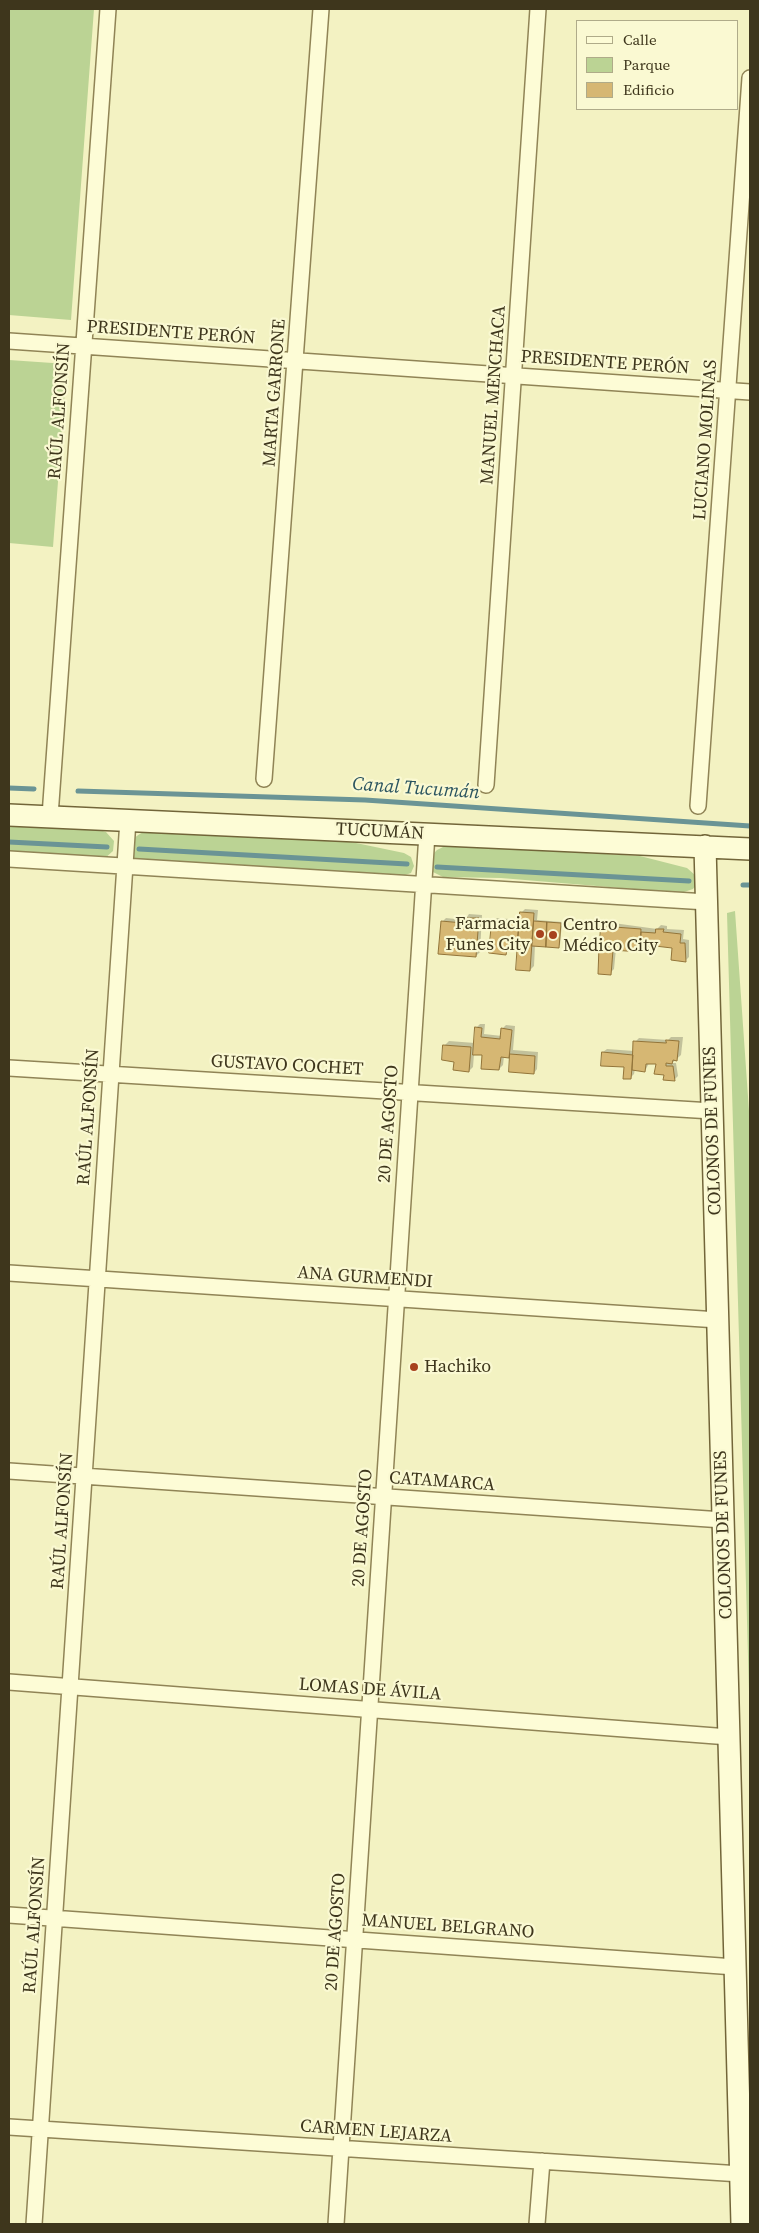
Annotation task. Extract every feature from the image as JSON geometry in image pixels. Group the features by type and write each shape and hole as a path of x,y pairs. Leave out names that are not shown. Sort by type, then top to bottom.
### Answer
{"street":[{"name":"RAÚL ALFONSÍN","path":"50,816 108,9"},
{"name":"MARTA GARRONE","path":"264,779 321,9"},
{"name":"MANUEL MENCHACA","path":"486,785 538,9"},
{"name":"LUCIANO MOLINAS","path":"698,806 750,78"},
{"name":"PRESIDENTE PERÓN","path":"9,341 750,392"},
{"name":"TUCUMÁN","path":"9,815 750,849"},
{"name":"RAÚL ALFONSÍN","path":"34,2224 128,820"},
{"name":"20 DE AGOSTO","path":"336,2224 427,834"},
{"name":"COLONOS DE FUNES","path":"705,846 742,2224"},
{"path":"9,859 707,902"},
{"name":"GUSTAVO COCHET","path":"9,1068 712,1111"},
{"name":"ANA GURMENDI","path":"9,1273 718,1320"},
{"name":"CATAMARCA","path":"9,1471 723,1520"},
{"name":"LOMAS DE ÁVILA","path":"9,1682 729,1737"},
{"name":"MANUEL BELGRANO","path":"9,1914 736,1967"},
{"name":"CARMEN LEJARZA","path":"9,2127 741,2174"},
{"path":"538,2224 542,2161"}],"green space":[{"path":"9,9 94,9 71,320 9,315"},
{"path":"9,360 67,364 53,547 9,543"},
{"path":"9,825 90,827 106,832 114,841 113,851 104,859 9,855"},
{"path":"150,829 332,838 404,853 411,857 414,866 411,873 405,875 133,859 130,848 132,840"},
{"path":"447,845 640,856 687,868 695,875 697,884 693,889 681,893 501,878 443,877 433,872 431,856 437,850"},
{"path":"735,911 749,1111 750,1727 727,913"}],"building":[{"path":"520,912 534,913 530,971 516,970"},
{"path":"463,918 479,918 476,957 438,954 441,921 463,923"},
{"path":"492,921 519,924 517,946 508,945 506,955 489,953"},
{"name":"Farmacia Funes City","path":"534,921 547,922 546,947 532,946"},
{"name":"Centro Médico City","path":"547,922 561,923 559,948 546,947"},
{"path":"601,926 641,929 640,952 613,950 611,975 598,974 599,947 606,948 606,943 600,942"},
{"path":"656,929 664,929 663,932 681,934 680,943 685,943 686,962 671,960 672,948 655,946 653,951 640,950 641,932 655,933"},
{"path":"475,1027 482,1028 481,1037 500,1039 501,1028 512,1030 509,1058 501,1057 499,1070 481,1069 482,1055 473,1055"},
{"path":"666,1040 679,1041 677,1061 673,1060 672,1064 666,1063 666,1066 673,1066 675,1081 663,1080 664,1075 654,1074 656,1064 646,1064 645,1072 632,1070 633,1041 666,1043"},
{"path":"443,1045 471,1047 469,1072 453,1070 454,1062 442,1060"},
{"path":"602,1052 633,1055 631,1079 623,1079 624,1067 601,1066"},
{"path":"510,1054 535,1056 534,1074 509,1072"}],"waterway":[{"name":"Canal Tucumán","path":"9,788 34,789"},
{"name":"Canal Tucumán","path":"78,791 365,800 750,826"},
{"name":"Canal Tucumán","path":"9,842 107,847"},
{"name":"Canal Tucumán","path":"139,849 407,864"},
{"name":"Canal Tucumán","path":"437,867 689,881"},
{"name":"Canal Tucumán","path":"743,885 750,885"}],"place":[{"name":"Farmacia Funes City","path":"540,934"},
{"name":"Centro Médico City","path":"553,935"},
{"name":"Hachiko","path":"414,1367"}]}
